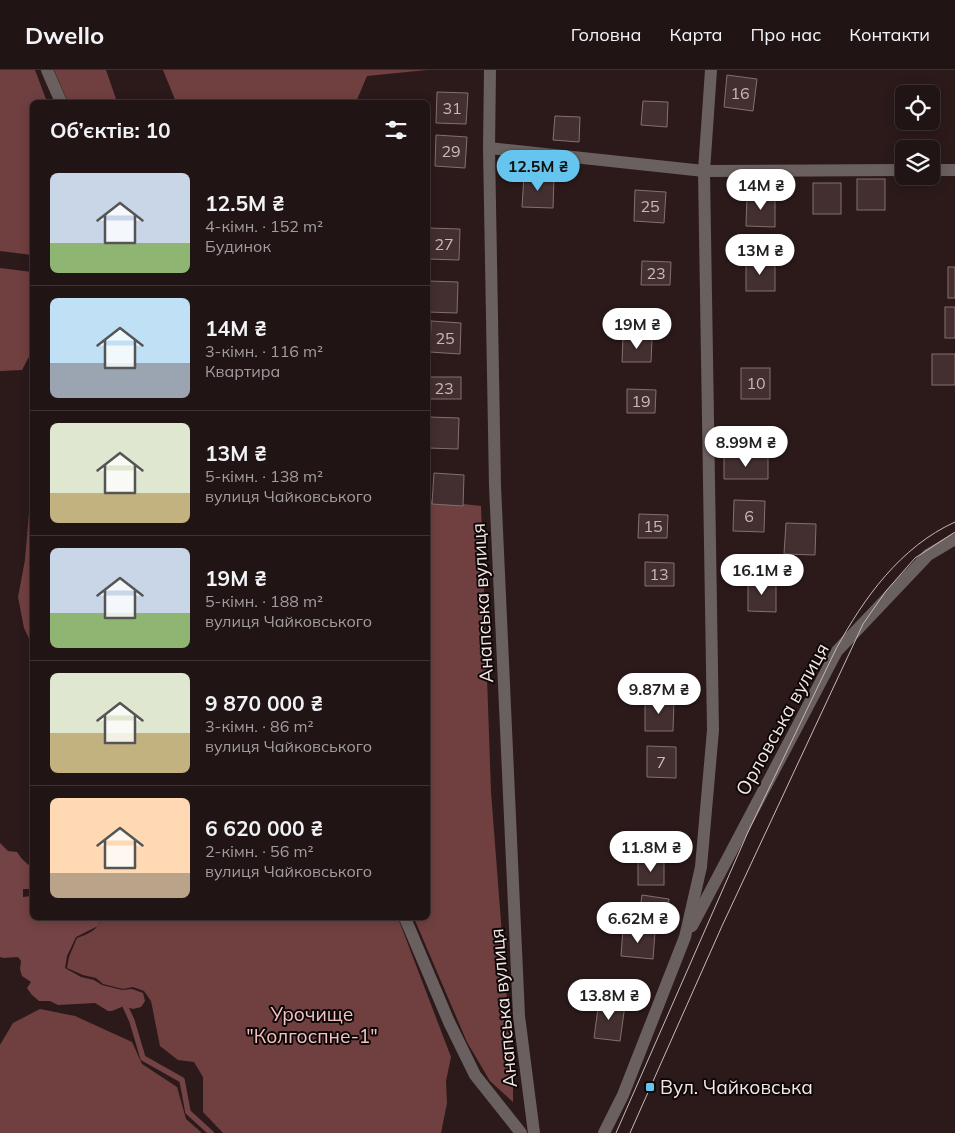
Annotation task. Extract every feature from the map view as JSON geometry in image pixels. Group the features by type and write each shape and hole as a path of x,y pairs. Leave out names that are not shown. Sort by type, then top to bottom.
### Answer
{"street":[{"path":"47,70 60,100"},
{"name":"Анапська вулиця","path":"490,70 489,148 497,525 519,1016 534,1133"},
{"path":"604,1133 623,1095 681,947 701,867 713,730 704,171 711,70"},
{"path":"489,148 704,171 895,170"},
{"path":"940,170 955,170"},
{"name":"Орловська вулиця","path":"681,947 838,651 928,555 955,539"},
{"path":"406,920 475,1075 521,1133"}],"green space":[{"path":"0,70 35,70 46,100 30,100 30,255 0,251"},
{"path":"54,70 106,70 116,100 67,100"},
{"path":"163,70 427,70 367,76 357,100 175,100"},
{"path":"0,268 30,272 30,355 22,370 0,371"},
{"path":"430,500 481,506 491,792 513,1078 513,1102 490,1081 467,1042 415,920 430,920"},
{"path":"30,501 30,641 24,628 18,597 25,560"},
{"name":"Урочище \"Колгоспне-1\"","path":"100,920 399,920 451,1057 446,1081 447,1103 441,1133 223,1133 203,1112 203,1077 194,1062 178,1060 160,1046 151,1001 144,991 133,987 123,989 103,984 96,978 67,968 69,957 77,938 95,929"},
{"path":"40,1009 75,1016 132,1042 142,1064 177,1087 186,1119 202,1133 0,1133 0,1045 13,1023"}],"shaded area":[{"path":"0,843 8,851 17,852 30,866 30,889 23,889 23,897 30,896 30,920 101,920 98,926 76,937 67,956 65,968 102,985 122,990 132,989 143,993 145,1001 141,1007 133,1009 124,1006 108,1011 95,1003 58,1005 50,1001 39,1001 27,988 31,982 22,976 20,969 21,961 18,957 0,957"}],"building":[{"path":"727,75 757,79 753,111 724,107"},
{"path":"437,92 468,93 466,124 436,123"},
{"path":"643,101 668,102 667,127 641,125"},
{"path":"555,116 580,117 579,142 553,140"},
{"path":"436,135 467,137 465,168 435,166"},
{"path":"524,176 554,177 553,208 522,207"},
{"path":"857,179 885,179 885,210 857,210"},
{"path":"813,183 841,183 841,214 813,214"},
{"path":"635,190 666,192 664,223 634,221"},
{"path":"747,195 775,196 775,227 746,226"},
{"path":"430,228 460,229 459,260 430,259"},
{"path":"746,260 775,260 775,291 746,291"},
{"path":"642,261 671,262 670,285 641,285"},
{"path":"948,267 955,267 955,298 948,298"},
{"path":"430,281 458,282 457,313 430,312"},
{"path":"945,307 955,307 955,338 945,338"},
{"path":"431,321 461,323 460,354 430,352"},
{"path":"623,338 652,339 651,362 622,362"},
{"path":"932,354 955,354 955,385 932,385"},
{"path":"741,368 770,368 770,399 741,399"},
{"path":"430,377 461,377 461,399 430,399"},
{"path":"627,389 656,390 655,413 627,413"},
{"path":"430,417 459,418 458,449 430,448"},
{"path":"724,456 768,457 768,479 724,479"},
{"path":"434,473 464,475 463,506 432,504"},
{"path":"734,500 765,501 764,532 733,531"},
{"path":"639,514 668,515 667,538 638,538"},
{"path":"786,523 816,524 815,555 784,554"},
{"path":"645,562 674,563 674,586 645,586"},
{"path":"748,581 776,581 776,612 748,611"},
{"path":"645,700 674,700 673,731 645,731"},
{"path":"647,746 676,747 676,778 647,777"},
{"path":"638,861 664,861 664,885 638,885"},
{"path":"642,895 669,899 666,921 639,917"},
{"path":"623,929 655,932 653,959 621,956"},
{"path":"599,1001 625,1005 620,1041 594,1038"}],"waterway":[{"path":"122,999 132,1021 143,1058 182,1080 188,1112 211,1133"}],"tram line":[{"path":"616,1133 748,832 836,649 871,593 885,576 917,545 955,522"},
{"path":"630,1133 722,926 863,624 886,591 915,558 955,532"}],"place":[{"name":"Вул. Чайковська","path":"650,1087"}]}
